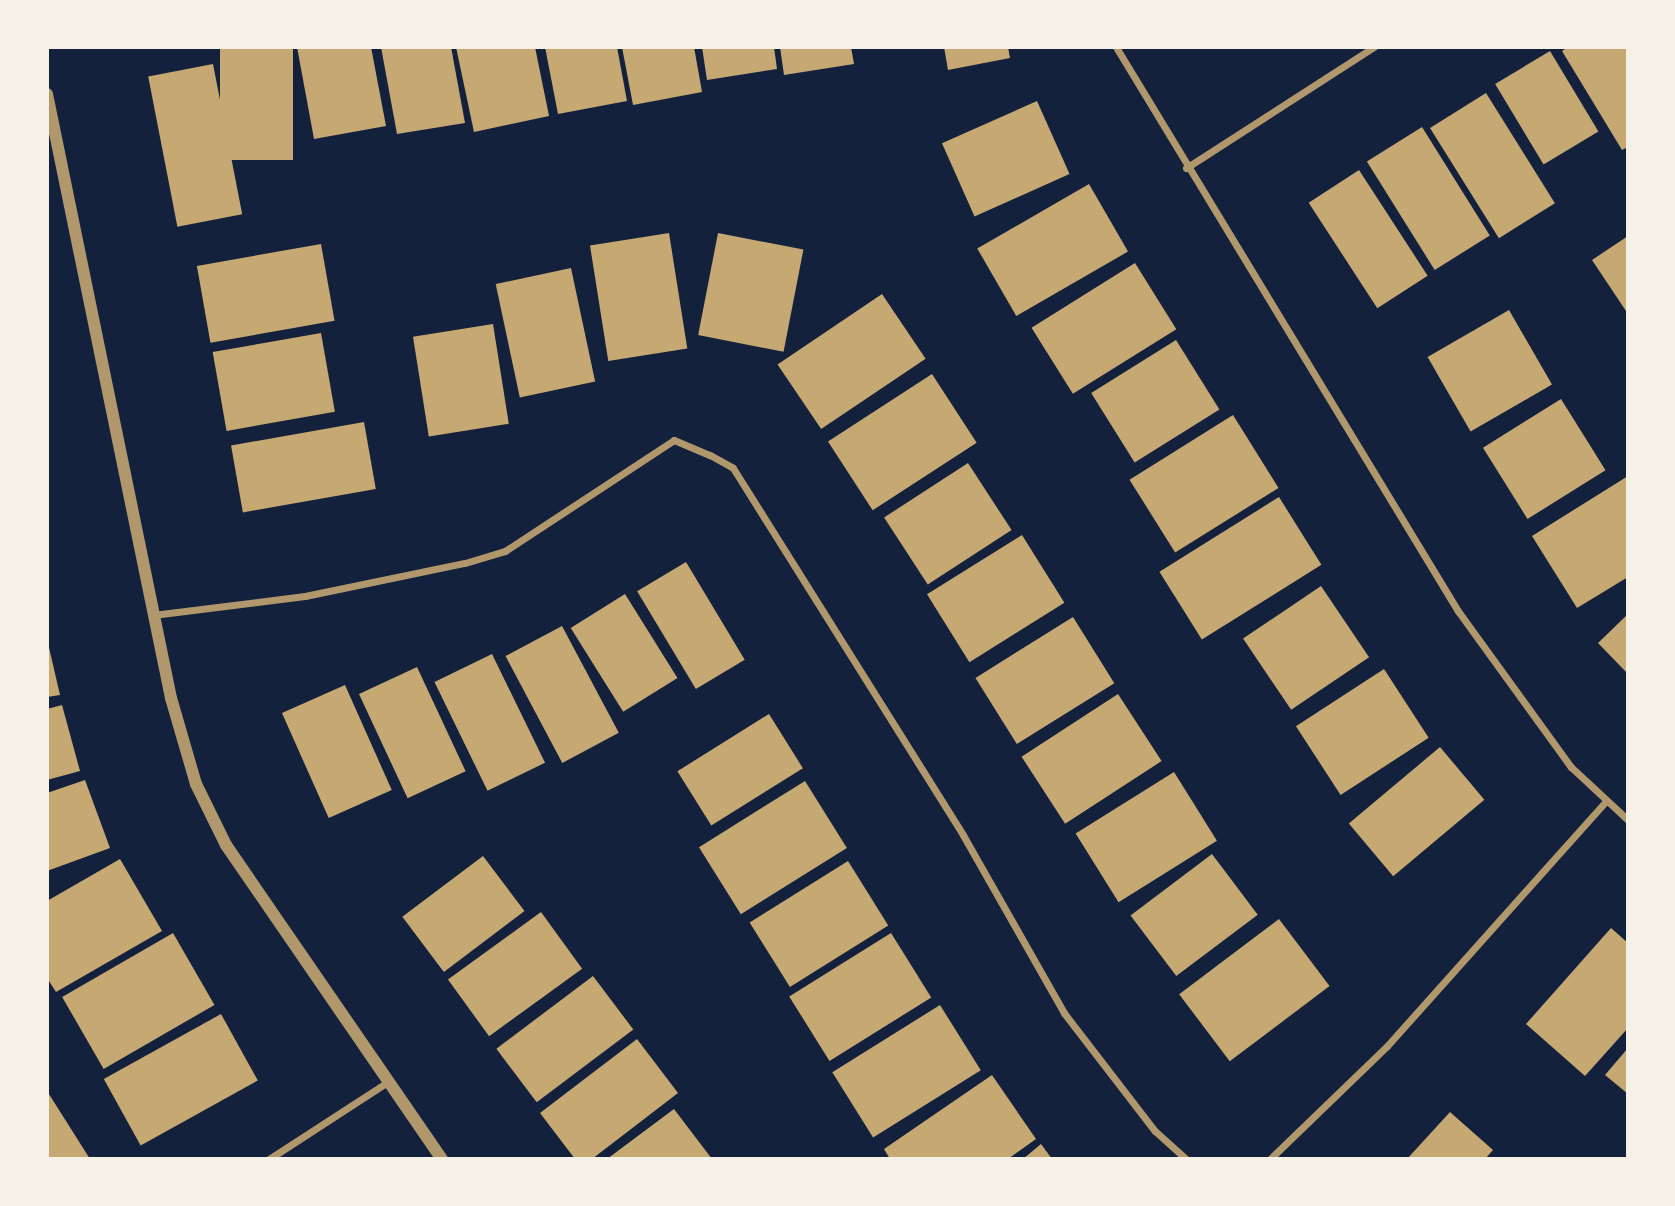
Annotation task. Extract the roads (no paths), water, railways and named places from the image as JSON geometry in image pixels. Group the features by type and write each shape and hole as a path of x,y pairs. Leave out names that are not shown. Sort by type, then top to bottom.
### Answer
{"street":[{"path":"1116,47 1186,168 1458,611 1571,767 1628,820"},
{"path":"1186,168 1374,47"},
{"path":"47,94 153,615 196,784 226,845 442,1159"},
{"path":"153,615 305,596 465,563 505,551 674,440 710,455 733,468 963,835 1064,1013 1155,1131 1186,1159"},
{"path":"1270,1159 1387,1046 1606,801"},
{"path":"269,1159 389,1081"}]}
